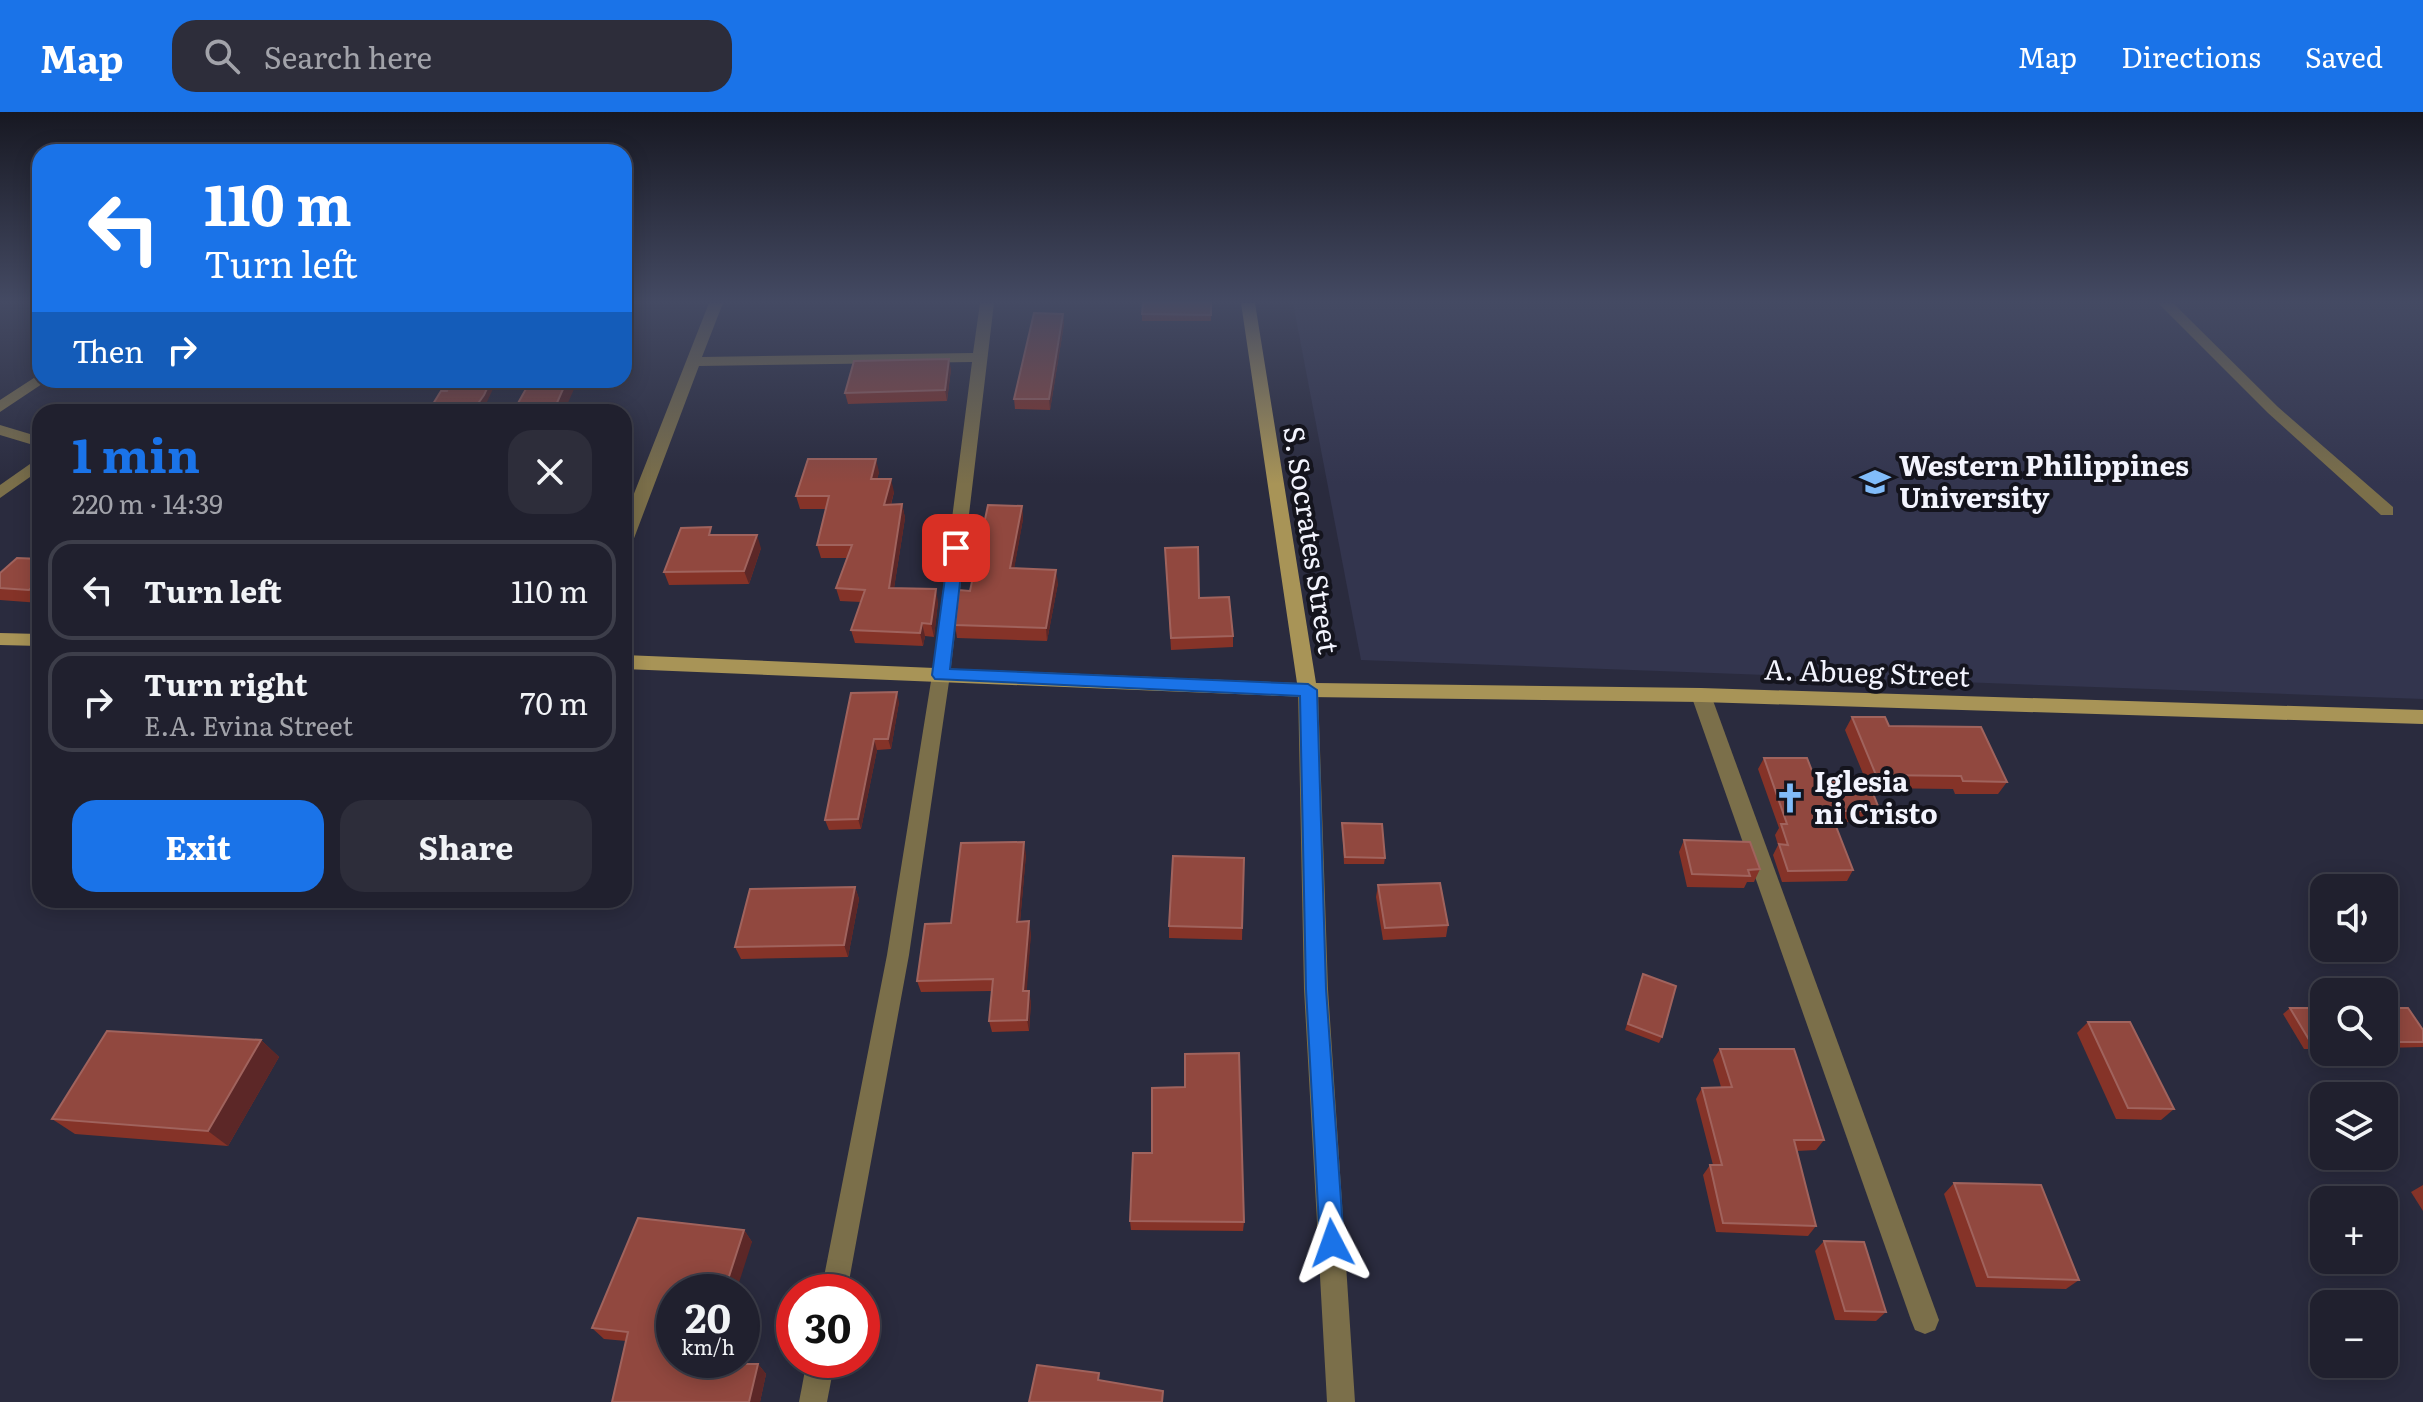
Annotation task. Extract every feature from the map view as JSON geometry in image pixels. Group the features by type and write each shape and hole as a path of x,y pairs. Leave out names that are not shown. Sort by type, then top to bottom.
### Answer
{"street":[{"path":"632,520 693,363"},
{"path":"837,1274 898,955 941,675 979,363"},
{"name":"S. Socrates Street","path":"1257,363 1308,690"},
{"path":"2226,363 2273,410 2387,511"},
{"path":"0,407 32,385"},
{"path":"0,430 32,440"},
{"path":"0,493 32,468"},
{"path":"0,639 32,640"},
{"name":"A. Abueg Street","path":"632,662 1308,690 1701,695 2423,717"},
{"path":"1308,690 1316,989 1341,1402"},
{"path":"1701,695 1925,1320"},
{"path":"813,1402 818,1378"}],"shaded area":[{"name":"Western Philippines University","path":"1304,363 2423,363 2423,699 1361,660"}],"building":[{"path":"853,363 948,363 945,390 845,393"},
{"path":"1022,363 1055,363 1049,399 1014,399"},
{"path":"448,388 487,388 478,404 433,404 441,391 447,391"},
{"path":"526,388 564,388 556,404 518,404"},
{"path":"808,459 876,459 871,479 891,479 884,505 902,504 889,588 936,589 931,624 922,623 920,633 851,630 865,590 836,588 852,545 817,545 829,496 796,496"},
{"path":"988,505 1022,506 1010,568 1056,570 1046,628 955,625 959,590 970,591"},
{"path":"711,527 709,535 757,535 744,571 664,572 681,528"},
{"path":"1198,547 1199,598 1229,597 1233,636 1171,638 1165,548"},
{"path":"17,558 32,559 32,587 29,590 0,588 0,573"},
{"path":"897,692 888,739 874,739 858,819 825,820 851,693"},
{"path":"1852,717 1885,717 1889,726 1981,727 2007,782 1963,781 1961,776 1876,775"},
{"path":"1764,758 1807,758 1814,776 1866,776 1880,811 1830,811 1853,870 1788,871 1779,844 1788,845 1781,824 1787,824"},
{"path":"1342,823 1382,824 1385,858 1345,857"},
{"path":"1684,840 1750,842 1760,869 1748,870 1750,876 1692,874"},
{"path":"1024,842 1017,922 1029,921 1023,991 1029,991 1027,1020 989,1021 993,979 917,981 925,924 951,923 961,843"},
{"path":"1173,856 1244,858 1242,928 1169,926"},
{"path":"1440,883 1448,925 1385,928 1378,885"},
{"path":"855,887 844,945 735,947 750,889"},
{"path":"1643,974 1676,986 1662,1037 1628,1024"},
{"path":"2290,1008 2310,1008 2310,1041"},
{"path":"2398,1008 2408,1008 2423,1030 2423,1042 2398,1042"},
{"path":"2088,1022 2130,1022 2174,1109 2128,1108"},
{"path":"107,1031 261,1040 208,1131 52,1119"},
{"path":"1720,1049 1794,1049 1824,1140 1794,1140 1816,1226 1723,1223 1710,1165 1722,1165 1702,1088 1732,1087"},
{"path":"1239,1053 1244,1222 1130,1221 1133,1153 1152,1153 1152,1088 1185,1087 1185,1054"},
{"path":"1954,1183 2041,1185 2079,1280 1988,1277"},
{"path":"638,1218 744,1230 730,1274 656,1274 656,1378 755,1378 749,1402 612,1402 628,1332 592,1328"},
{"path":"1824,1241 1864,1242 1886,1312 1845,1311"},
{"path":"1037,1365 1099,1373 1098,1380 1163,1391 1162,1402 1029,1402"}],"place":[{"name":"Western Philippines University","path":"1875,482"},
{"name":"Iglesia ni Cristo","path":"1790,798"}],"route":[{"path":"956,548 941,675 1308,690 1316,989 1332,1243"}]}
